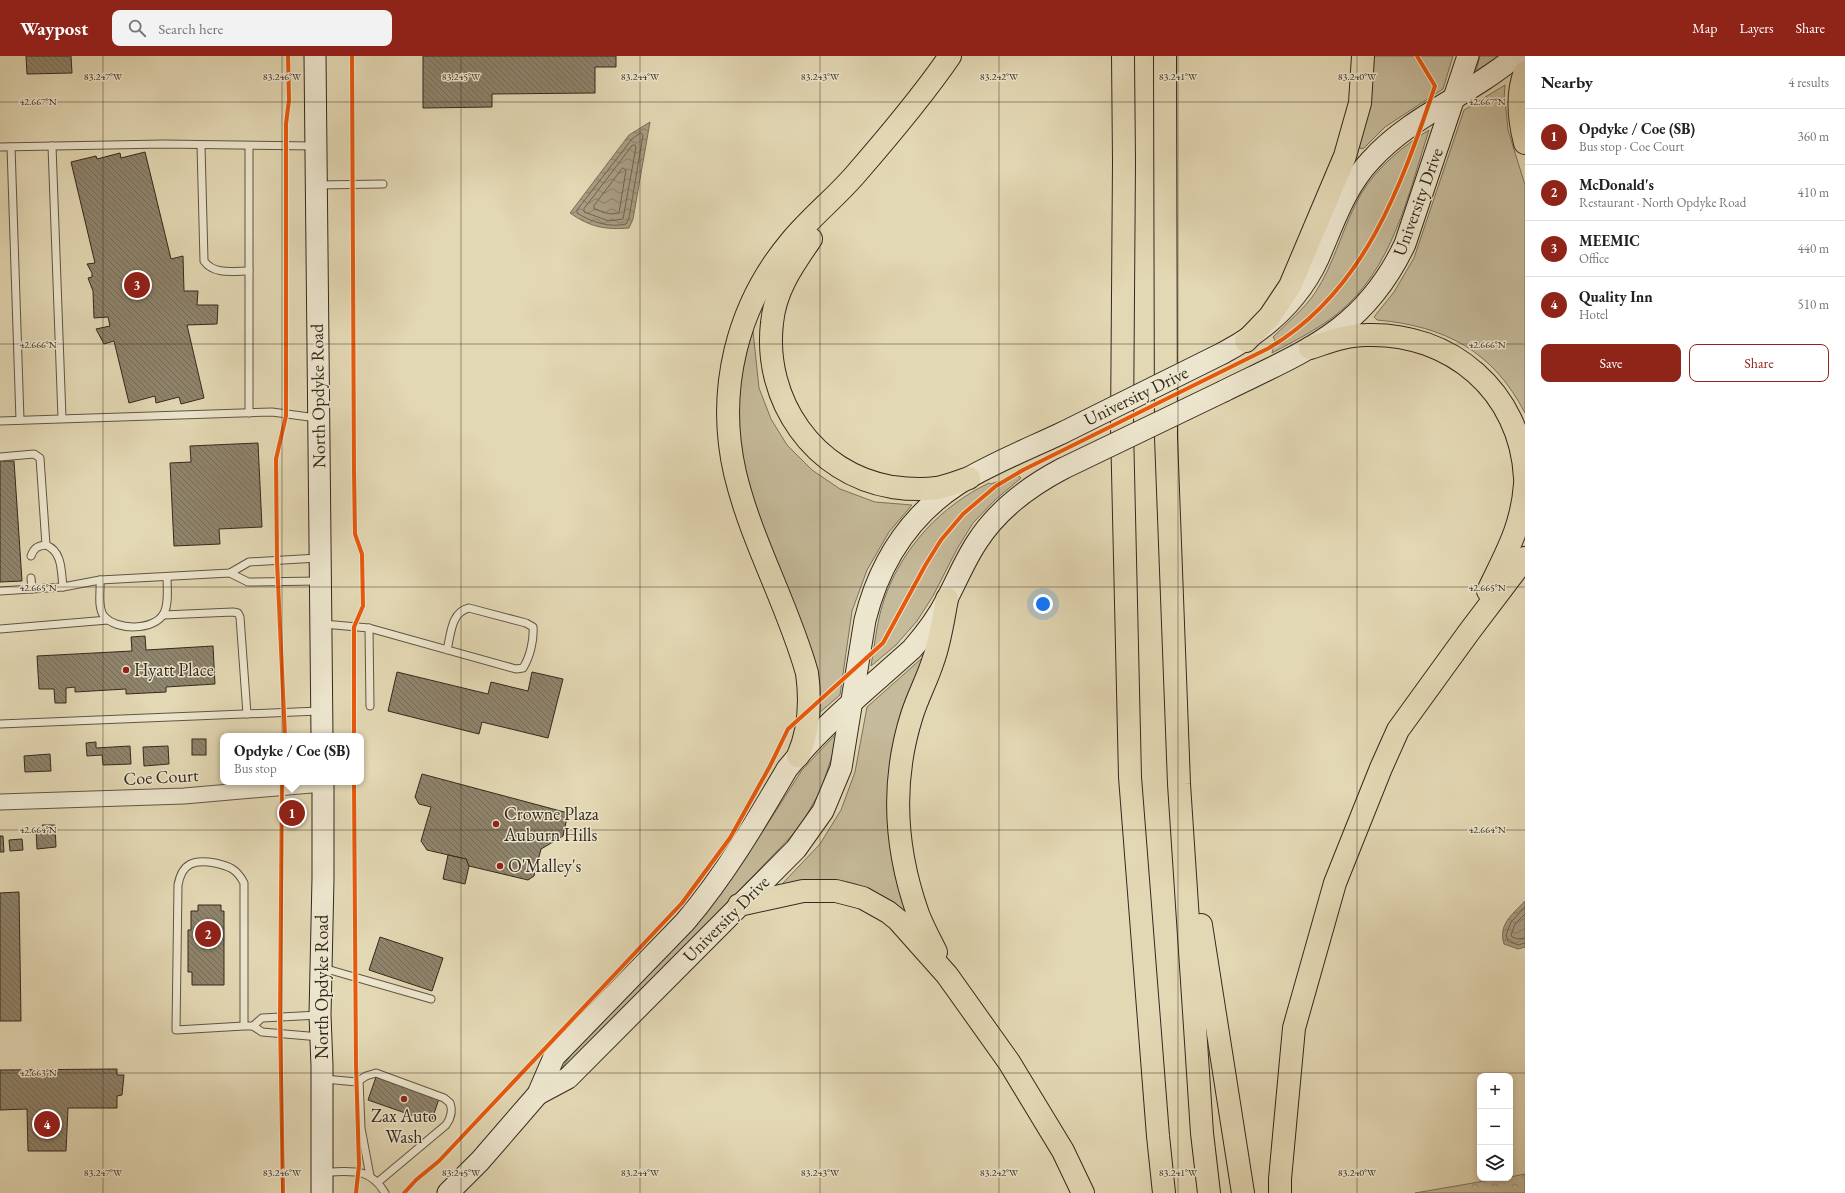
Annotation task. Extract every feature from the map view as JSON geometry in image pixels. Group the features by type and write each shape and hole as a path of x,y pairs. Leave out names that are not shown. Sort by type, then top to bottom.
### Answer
{"highway":[{"path":"798,756 804,741 807,727 810,697 807,673 739,488 728,434 728,398 732,364 741,329 762,280 792,240 855,175 923,93 950,56"},
{"path":"1123,56 1124,162 1122,428 1130,777 1158,1136 1164,1193"},
{"path":"1165,56 1166,437 1179,784 1202,1125 1209,1193"},
{"path":"1246,341 1270,316 1290,286 1342,162 1351,139 1360,103 1363,56"},
{"path":"1525,72 1520,90 1519,110 1525,143"},
{"path":"855,175 794,263 779,292 772,322 771,352 773,370 783,402 791,418 811,445 836,466 867,481 882,485 918,489 936,488 969,478"},
{"path":"1310,348 1352,336 1376,335 1403,338 1420,342 1452,356 1479,376 1501,401 1516,431 1522,453 1525,478"},
{"path":"1469,632 1516,533 1521,516 1525,484"},
{"path":"1280,1193 1294,1028 1335,883 1381,768 1398,730 1525,558"},
{"path":"946,975 918,915 909,886 900,845 898,810 900,769 907,732 917,701 933,661 947,599"},
{"path":"1179,784 1243,1193"},
{"path":"739,905 803,891 820,890 850,894 876,904 898,920 946,975 1016,1072 1063,1151 1083,1193"}],"main road":[{"name":"North Opdyke Road","path":"315,56 322,733"},
{"name":"University Drive","path":"448,1193 480,1161 538,1094 554,1057 685,922 710,891 732,861 787,769 798,756 820,732 912,649 937,618 967,557 988,526 1003,509 1042,480 1062,469 1310,348 1330,336 1354,316 1377,292 1397,261 1412,226 1468,56"},
{"name":"University Drive","path":"538,1094 568,1078 796,849 823,811 841,768 865,620 876,582 886,562 911,525 931,505 969,478 1224,354 1246,341 1274,320 1299,292 1317,260 1348,192 1369,161 1393,137 1425,115 1492,74 1516,56"},
{"name":"North Opdyke Road","path":"322,1193 322,1079 320,1015 323,785"}],"street":[{"name":"Coe Court","path":"0,802 184,796 224,790 277,785"}],"lane":[{"path":"0,147 201,145 316,146"},
{"path":"201,145 204,261 209,268 219,271 249,271"},
{"path":"52,146 62,418"},
{"path":"249,146 249,413"},
{"path":"11,147 20,420"},
{"path":"316,185 383,184"},
{"path":"0,421 272,412 318,418"},
{"path":"0,457 34,454 40,458 46,546"},
{"path":"31,556 38,546 54,548 60,559 63,587"},
{"path":"0,591 63,587 100,580 230,573 249,562 320,558"},
{"path":"230,573 248,582 321,580"},
{"path":"100,580 101,610 103,615 108,620 118,626 147,625 154,623 164,615 166,610 167,577"},
{"path":"31,578 32,589"},
{"path":"321,624 369,628 446,650 516,669 523,668 527,662 534,635 533,627 526,623 469,608 462,610 456,615 446,650"},
{"path":"164,615 238,613 240,617 247,714"},
{"path":"0,629 108,620"},
{"path":"369,628 370,706"},
{"path":"0,724 322,711"},
{"path":"244,1026 244,883 239,874 230,866 204,861 193,862 184,868 180,874 178,885 176,1030 252,1026 262,1032 321,1037"},
{"path":"321,968 431,999"},
{"path":"252,1026 262,1018 320,1015"},
{"path":"322,1079 357,1082 371,1074 382,1075 444,1098 450,1103 452,1108 450,1119 446,1125 378,1182"},
{"path":"360,1080 361,1128 370,1176"},
{"path":"322,1172 358,1172 370,1176 378,1182 385,1193"}],"green space":[{"path":"1373,56 1453,56 1443,89 1385,127 1364,148 1361,149 1359,146 1371,90"},
{"path":"1480,56 1498,56 1476,71"},
{"path":"1505,85 1504,99 1508,130 1525,185 1525,413 1512,391 1498,373 1482,358 1464,346 1445,336 1424,328 1402,323 1377,320 1374,317 1394,292 1414,258 1464,110"},
{"path":"1429,130 1414,180 1396,230 1372,275 1356,296 1337,314 1313,330 1272,353 1275,340 1273,337 1306,305 1322,281 1334,257 1349,218 1367,184 1400,150"},
{"path":"753,331 759,388 771,419 787,445 812,470 840,489 875,502 912,505 889,532 867,570 852,611 840,695 819,713 743,476 737,443 740,368"},
{"path":"1019,476 1021,478 995,500 973,523 957,549 933,596 917,621 896,645 871,666 882,605 902,561 913,545 940,516 971,492 989,483 990,484"},
{"path":"921,659 923,660 888,812 892,856 906,908 901,911 867,889 847,882 836,880 815,880 784,885 783,883 820,844 841,810 855,772 867,707"},
{"path":"835,735 832,756 821,790 799,828 562,1071 560,1071 572,1053 707,912 745,859 802,770"},
{"path":"1525,1174 1525,1193 1415,1193 1485,1181 1513,1181 1513,1176"}],"water":[{"path":"650,122 633,219 629,228 605,228 584,222 570,213 629,135"},
{"path":"1525,901 1525,947 1518,949 1504,944 1503,931 1507,920"}],"building":[{"path":"26,56 71,56 72,73 27,74"},
{"path":"423,56 616,56 616,67 595,67 595,93 492,94 492,107 423,108"},
{"path":"145,152 171,259 183,256 184,291 198,291 197,305 218,305 217,324 187,325 204,398 181,404 179,397 156,403 155,396 129,403 114,341 104,344 96,329 110,326 108,317 94,318 93,291 88,278 92,277 92,273 87,264 95,263 71,162 96,156 97,159 120,153 121,158"},
{"path":"258,443 262,527 219,529 220,544 174,546 170,463 191,462 190,446"},
{"path":"0,461 14,461 22,581 0,582"},
{"name":"Hyatt Place","path":"145,636 146,650 213,646 215,684 166,687 166,692 126,694 126,689 75,692 75,687 66,688 66,703 55,703 54,689 39,689 37,656 132,651 131,637"},
{"path":"397,672 488,694 491,682 528,691 532,672 563,679 548,738 482,722 479,734 388,711"},
{"path":"192,739 206,739 206,755 192,755"},
{"path":"96,742 96,748 130,746 131,764 103,765 102,755 87,756 86,743"},
{"path":"168,746 169,764 144,766 143,747"},
{"path":"50,754 51,771 25,772 24,756"},
{"name":"Crowne Plaza Auburn Hills","path":"422,774 568,813 563,836 541,849 534,876 528,880 469,866 466,859 427,850 421,841 431,807 419,804 415,797"},
{"path":"42,825 55,825 56,847 37,849 36,829 42,829"},
{"path":"0,836 3,836 4,852 0,852"},
{"path":"22,839 23,850 10,851 9,840"},
{"path":"448,855 466,859 469,866 465,884 443,879"},
{"path":"19,892 21,1021 0,1021 0,893"},
{"path":"198,905 221,905 221,911 224,911 224,985 192,985 192,972 188,972 188,930 191,930 191,911 198,911"},
{"path":"380,937 443,958 432,991 369,970"},
{"path":"117,1069 117,1075 124,1075 122,1095 117,1096 117,1108 68,1108 66,1151 28,1151 27,1109 0,1110 0,1070"},
{"name":"Zax Auto Wash","path":"376,1077 439,1099 431,1122 368,1100"}],"cycle path":[{"path":"285,733 277,561 276,459 286,416 286,124 289,100 288,56"},
{"path":"352,56 355,534 362,554 363,606 354,627 354,733"},
{"path":"404,1193 416,1180 439,1161 682,903 730,838 770,766 788,729 883,643 926,564 941,540 963,514 996,486 1023,470 1269,348 1302,324 1331,297 1355,266 1375,233 1393,198 1422,124 1435,86 1417,56"},
{"path":"282,785 280,1017 283,1193"},
{"path":"354,785 356,1065 359,1165 356,1193"}],"place":[{"name":"MEEMIC","path":"137,285"},
{"name":"Hyatt Place","path":"126,670"},
{"name":"Opdyke / Coe (SB)","path":"292,813"},
{"name":"Crowne Plaza Auburn Hills","path":"496,824"},
{"name":"O'Malley's","path":"500,866"},
{"name":"McDonald's","path":"208,934"},
{"name":"Zax Auto Wash","path":"404,1099"},
{"name":"Quality Inn","path":"47,1124"}]}
